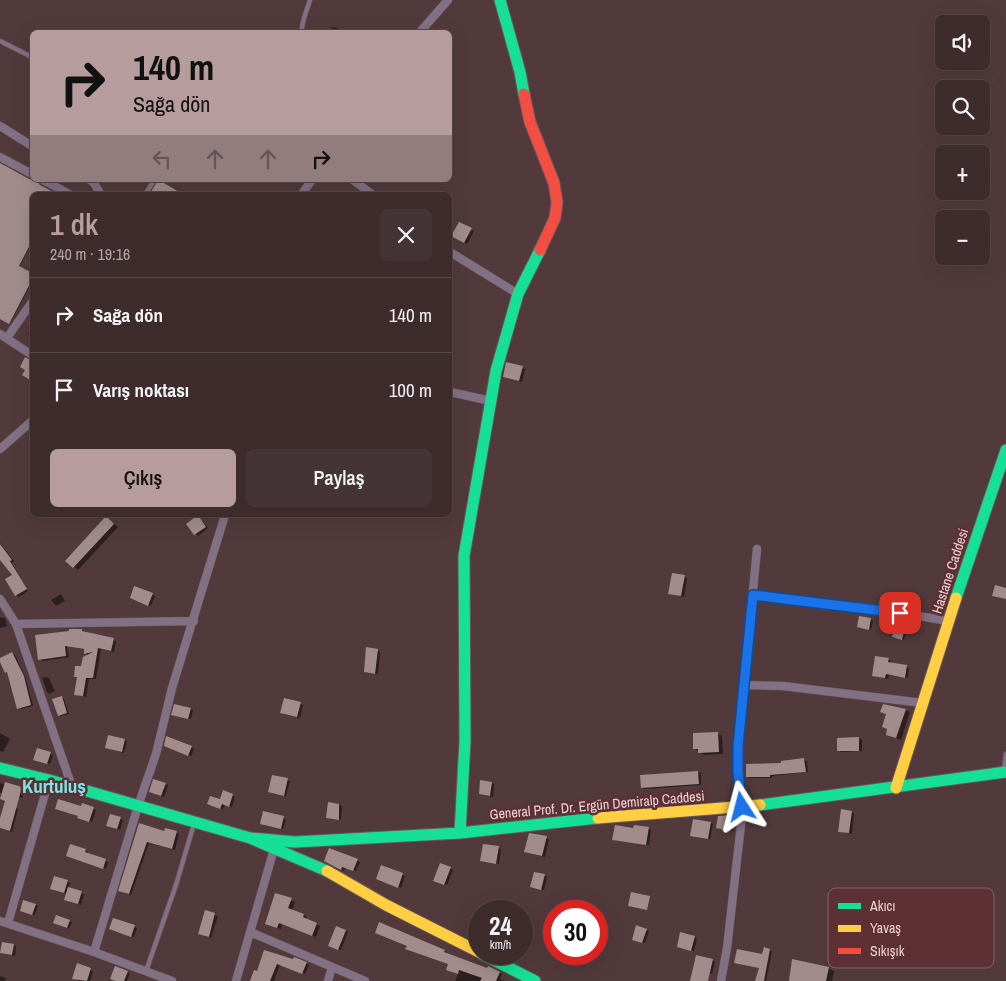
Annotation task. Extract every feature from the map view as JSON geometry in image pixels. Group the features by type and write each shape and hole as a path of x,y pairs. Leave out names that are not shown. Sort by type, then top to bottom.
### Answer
{"street":[{"path":"422,30 448,0"},
{"path":"460,833 465,741 464,556 490,401 502,344 518,294 555,218 557,196 554,183 530,122 520,72 500,0"},
{"path":"0,126 30,145"},
{"path":"0,157 30,173"},
{"path":"47,182 65,192"},
{"path":"356,182 369,192"},
{"path":"452,253 518,294"},
{"path":"30,304 4,336 30,354"},
{"path":"452,392 490,401"},
{"path":"0,449 30,423"},
{"name":"Hastane Caddesi","path":"896,788 1006,450"},
{"path":"94,952 138,806 156,754 172,688 194,622 224,517"},
{"path":"721,981 727,948 742,807 737,759 757,549"},
{"path":"753,595 949,621"},
{"path":"0,598 16,624 72,787"},
{"path":"16,624 194,622"},
{"path":"744,685 782,686 923,703"},
{"path":"0,768 49,780 250,838 327,871 386,905 468,947"},
{"name":"General Prof. Dr. Ergün Demiralp Caddesi","path":"250,838 295,842 460,833 610,816 742,807 1005,772"},
{"path":"49,780 4,922 146,970 172,981"},
{"path":"236,981 274,849"},
{"path":"250,932 365,981"},
{"path":"504,965 535,981"},
{"path":"328,981 332,967"}],"lane":[{"path":"301,30 310,0"},
{"path":"0,41 30,56"},
{"path":"1005,772 1006,754"},
{"path":"146,970 176,885 194,822"}],"building":[{"path":"0,163 30,179 30,182 38,182 53,192 30,192 30,245 19,266 30,272 30,284 9,324 0,319"},
{"path":"157,182 162,182 179,192 151,192"},
{"path":"459,222 472,228 464,243 452,237"},
{"path":"25,357 30,360 30,380 22,375 25,370 20,367"},
{"path":"506,362 523,366 519,381 503,377"},
{"path":"105,517 114,524 73,568 65,561"},
{"path":"195,517 199,517 206,527 194,535 186,524"},
{"path":"0,544 12,560 10,561 27,589 15,596 5,579 12,575 0,560"},
{"path":"672,573 685,575 681,596 668,594"},
{"path":"995,585 1006,588 1006,599 992,596"},
{"path":"134,586 153,593 148,606 130,598"},
{"path":"859,616 871,618 869,630 857,627"},
{"path":"897,618 907,620 902,640 892,637"},
{"path":"69,629 82,629 82,631 114,638 111,651 98,648 93,678 86,678 83,696 74,695 77,677 74,677 75,666 81,666 83,657 93,652 84,654 84,649 65,646 66,656 38,660 35,635 69,631"},
{"path":"366,647 378,649 375,674 364,672"},
{"path":"12,652 24,676 31,705 17,709 7,672 5,673 0,662 0,658"},
{"path":"875,656 889,658 888,662 907,665 905,678 886,674 885,678 872,676"},
{"path":"62,696 67,713 58,716 52,699"},
{"path":"284,698 301,702 297,717 280,713"},
{"path":"174,704 191,708 188,719 171,715"},
{"path":"883,704 906,709 896,738 886,735 887,729 882,727 886,714 880,712"},
{"path":"718,732 719,752 698,753 698,749 693,749 693,733"},
{"path":"108,735 125,739 122,752 105,748"},
{"path":"166,736 192,746 188,756 164,746"},
{"path":"859,737 859,751 837,751 837,738"},
{"path":"37,748 51,752 47,764 33,760"},
{"path":"804,758 806,772 770,775 770,777 746,777 746,764 781,763 781,761"},
{"path":"698,771 699,784 641,788 640,775"},
{"path":"272,775 288,778 284,796 268,792"},
{"path":"153,779 166,783 161,796 149,792"},
{"path":"480,780 492,782 490,796 479,794"},
{"path":"5,782 22,787 10,831 0,828 0,818 5,801 0,799"},
{"path":"223,790 233,794 229,807 222,804 220,809 207,804 210,796 220,799"},
{"path":"58,799 81,806 82,803 94,807 89,822 77,818 78,816 55,809"},
{"path":"328,802 339,804 339,820 326,818"},
{"path":"841,809 852,811 849,833 838,832"},
{"path":"263,811 284,816 281,829 260,824"},
{"path":"110,814 121,817 117,829 106,826"},
{"path":"733,815 730,831 716,828 718,816"},
{"path":"693,819 711,822 708,839 690,836"},
{"path":"139,823 164,831 165,828 177,831 172,849 147,842 129,894 118,891"},
{"path":"615,825 633,828 634,825 649,827 646,845 612,840"},
{"path":"529,833 547,836 542,856 524,852"},
{"path":"70,844 86,849 85,852 106,859 103,869 66,856"},
{"path":"483,844 499,846 496,864 480,861"},
{"path":"329,848 358,859 353,871 342,867 341,870 324,861"},
{"path":"440,863 451,867 444,885 433,881"},
{"path":"381,865 403,873 398,888 376,879"},
{"path":"534,872 545,874 541,890 530,887"},
{"path":"54,876 68,880 64,893 50,889"},
{"path":"68,887 82,891 78,904 64,900"},
{"path":"631,892 650,896 647,910 628,906"},
{"path":"275,893 292,898 288,908 304,914 303,917 317,923 312,936 279,923 277,928 265,924"},
{"path":"23,900 36,904 32,915 20,911"},
{"path":"205,910 215,913 209,937 198,934"},
{"path":"56,915 70,920 67,928 53,923"},
{"path":"113,918 135,925 131,937 109,929"},
{"path":"379,922 468,961 468,965 479,965 487,968 488,966 500,972 496,981 480,981 482,978 459,970 458,974 446,970 448,964 405,949 407,946 375,933"},
{"path":"636,925 647,929 642,943 632,940"},
{"path":"336,926 346,930 338,950 328,946"},
{"path":"680,932 695,936 691,951 677,947"},
{"path":"2,942 14,944 12,955 0,953"},
{"path":"764,947 770,949 764,981 755,981 759,968 734,963 737,949 762,954"},
{"path":"264,950 307,962 302,974 277,964 270,981 250,981 254,970 257,971"},
{"path":"696,955 713,959 708,981 690,981"},
{"path":"792,959 829,968 826,981 789,981"},
{"path":"77,963 91,968 87,981 72,979"},
{"path":"115,966 128,971 124,981 110,979"}],"traffic: fast":[{"path":"500,0 520,72 524,94"},
{"path":"460,833 465,741 464,556 496,371 518,294 540,250"},
{"path":"956,598 1006,450"},
{"path":"0,768 49,780 250,838 327,871"},
{"path":"760,805 1006,772"},
{"path":"250,838 295,842 460,833 598,818"},
{"path":"504,965 535,981"}],"traffic: slow":[{"path":"896,788 956,598"},
{"path":"598,818 760,805"},
{"path":"327,871 386,905 468,946"}],"traffic: jam":[{"path":"524,94 530,122 554,183 557,202 555,218 540,250"}],"district":[{"name":"Kurtuluş","path":"54,786"}],"route":[{"path":"742,807 739,790 738,746 753,595 900,613"}]}
